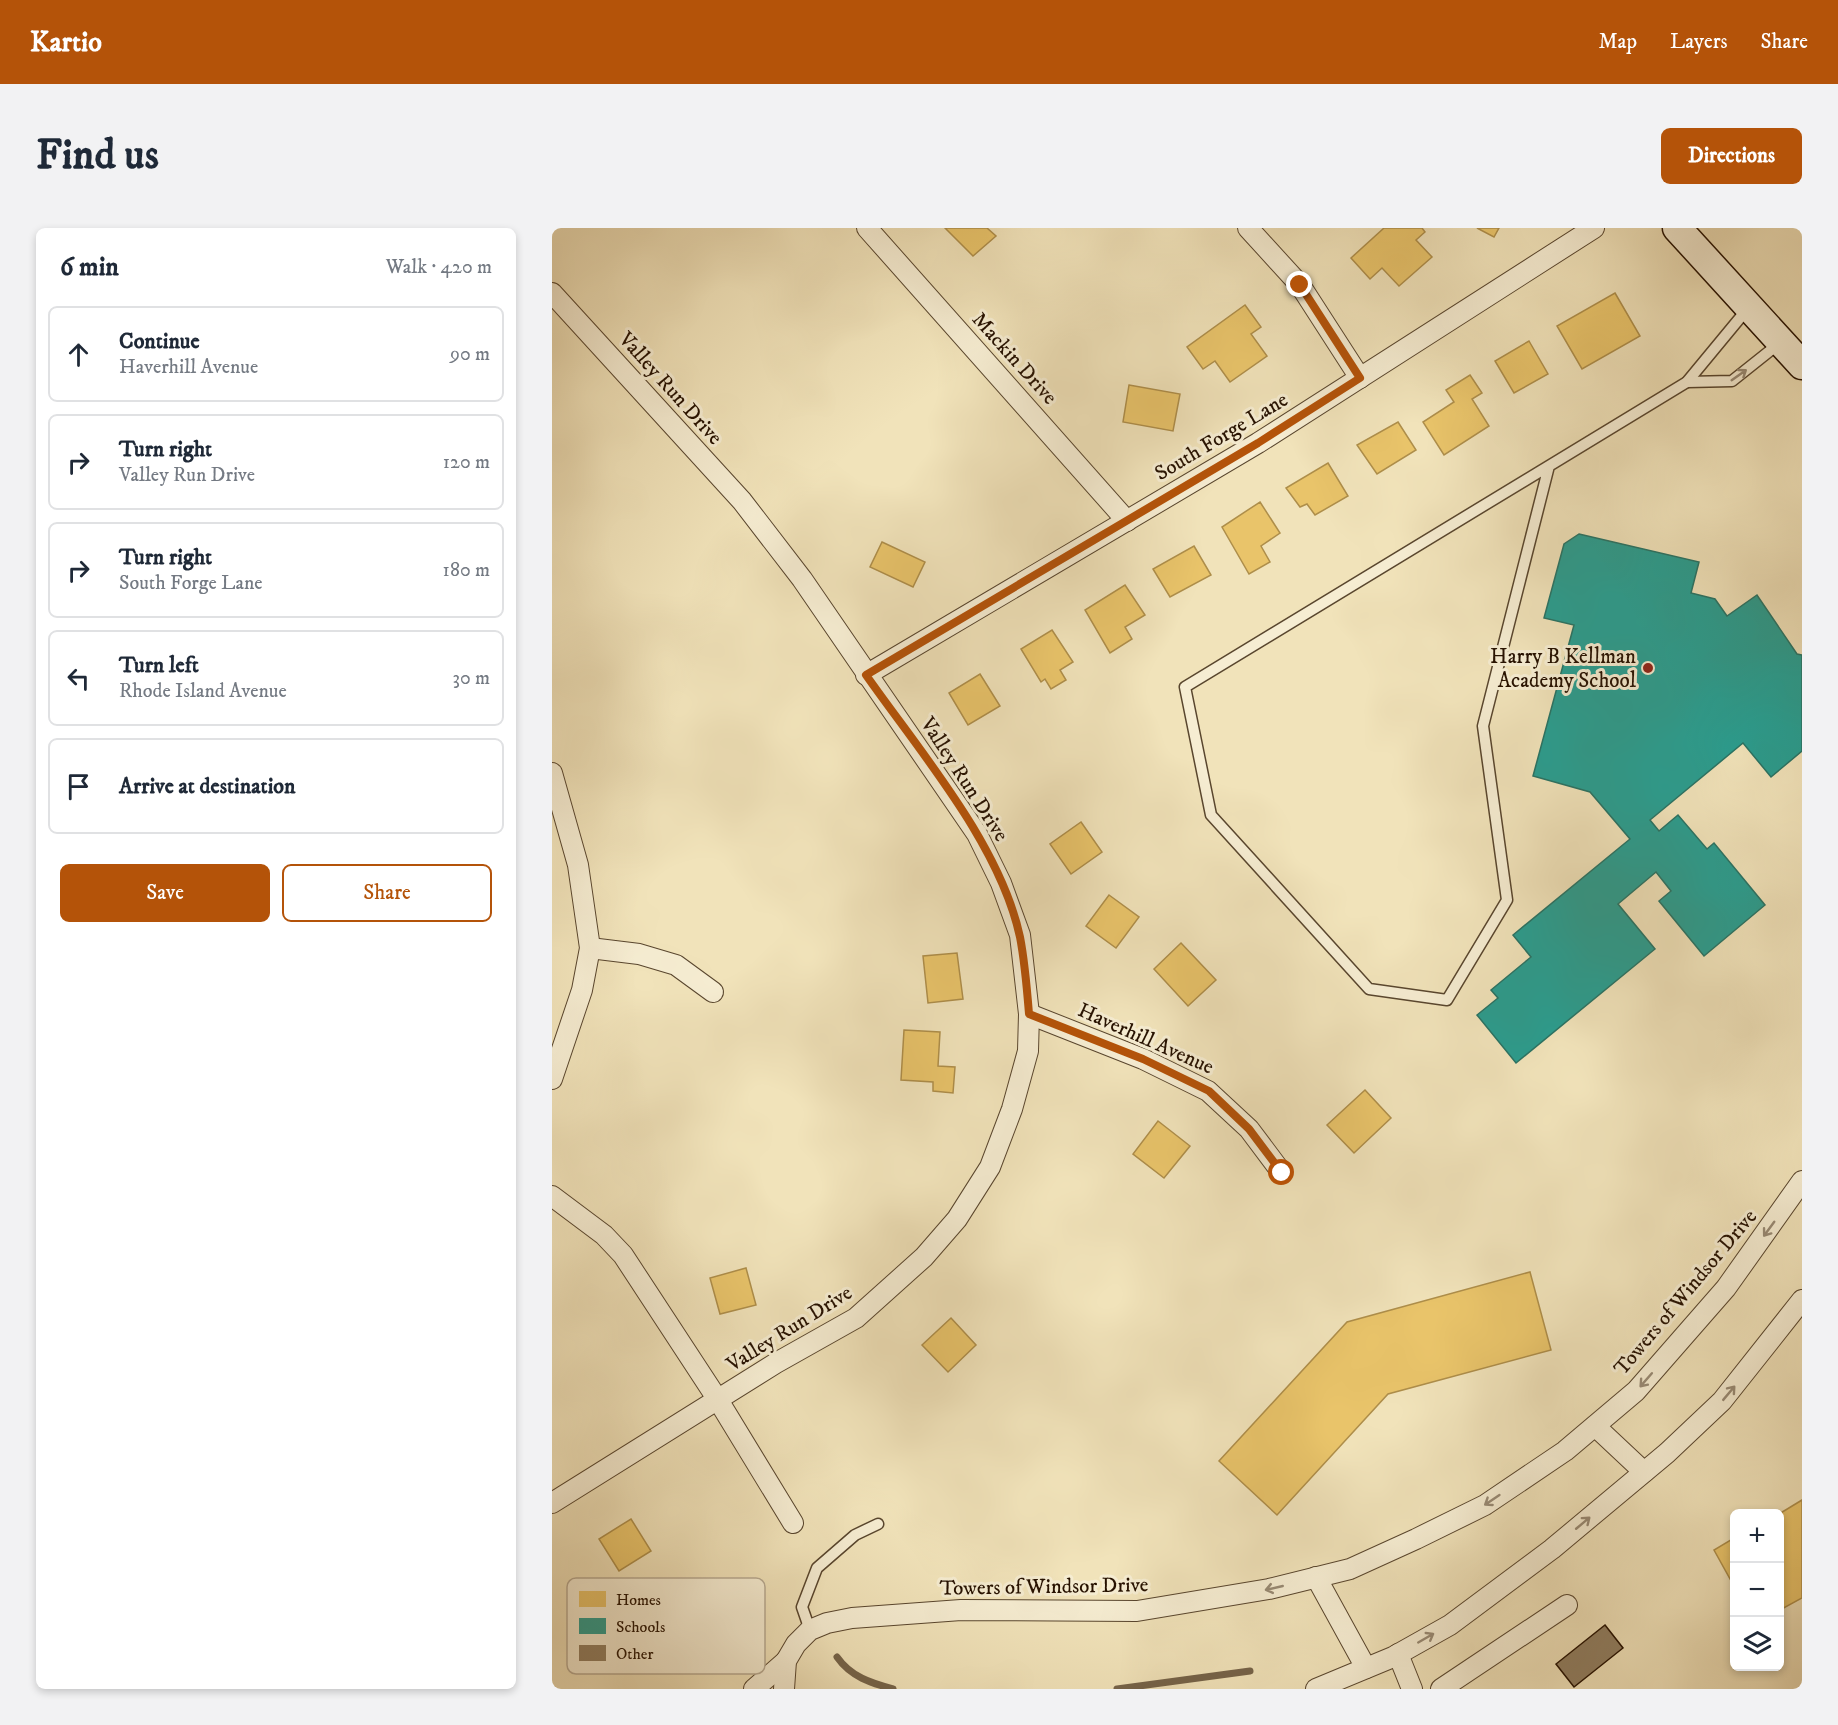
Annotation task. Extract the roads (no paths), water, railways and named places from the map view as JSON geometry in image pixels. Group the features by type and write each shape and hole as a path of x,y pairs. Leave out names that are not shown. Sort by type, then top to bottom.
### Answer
{"main road":[{"path":"1677,228 1802,365"}],"street":[{"name":"Mackin Drive","path":"867,228 1127,521"},
{"path":"1248,228 1300,285 1360,378"},
{"name":"South Forge Lane","path":"866,675 1258,443 1594,228"},
{"name":"Valley Run Drive","path":"552,293 742,501 802,579 977,834 1001,883 1020,935 1029,1014 1028,1051 1012,1110 990,1167 957,1219 924,1257 856,1318 776,1363 552,1503"},
{"path":"552,773 578,865 590,948 582,990 552,1079"},
{"path":"590,948 639,954 676,965 712,992"},
{"name":"Haverhill Avenue","path":"1029,1014 1143,1059 1209,1091 1249,1129 1282,1173"},
{"name":"Towers of Windsor Drive","path":"810,1630 827,1623 852,1618 961,1610 1137,1611 1269,1589 1350,1569 1485,1505 1565,1451 1636,1391 1726,1288 1802,1181"},
{"path":"552,1196 604,1235 623,1255 718,1400 794,1523"},
{"path":"1316,1689 1398,1654 1468,1611 1552,1549 1644,1472 1722,1401 1802,1300"},
{"path":"1594,1426 1644,1472"},
{"path":"1316,1577 1366,1668"},
{"path":"1441,1689 1567,1605"},
{"path":"754,1689 786,1661 796,1644 810,1630"},
{"path":"1398,1654 1412,1689"},
{"path":"784,1689 786,1661"}],"lane":[{"path":"1549,466 1483,726 1507,900 1448,1000 1369,989 1211,815 1185,687 1687,382 1749,307"},
{"path":"1687,382 1732,381 1781,342"},
{"path":"810,1630 802,1607 817,1568 855,1535 878,1524"}],"waterway":[{"path":"837,1657 855,1674 869,1682 893,1689"},
{"path":"1117,1689 1250,1671"}],"place":[{"name":"Harry B Kellman Academy School","path":"1648,668"}]}
